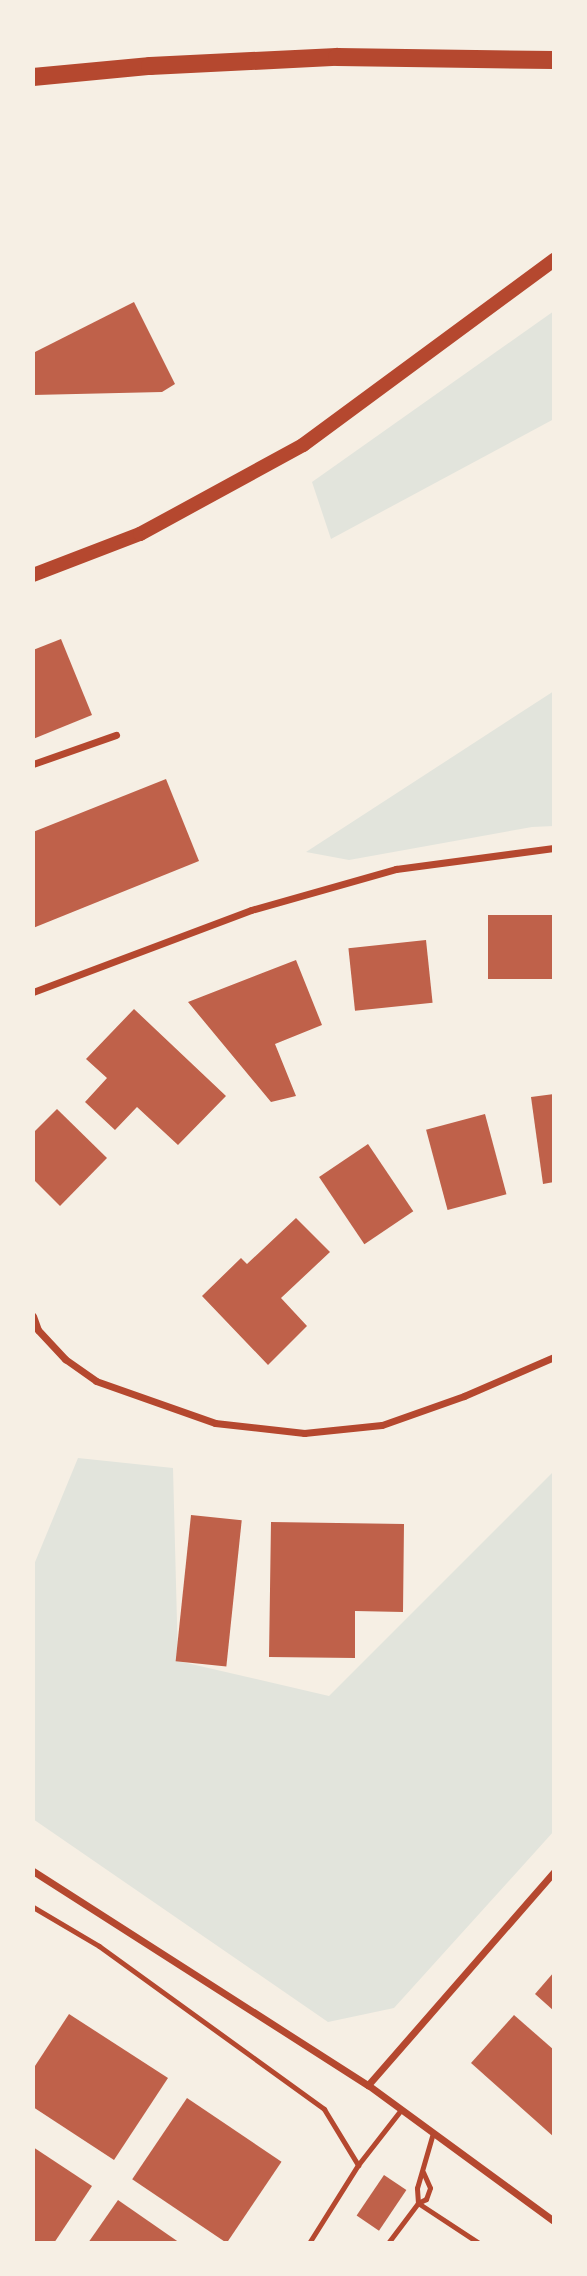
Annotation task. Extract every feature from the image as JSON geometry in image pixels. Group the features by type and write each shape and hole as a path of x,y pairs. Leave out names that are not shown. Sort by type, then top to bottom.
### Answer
{"main road":[{"path":"33,77 150,65 337,57 554,60"},
{"path":"33,575 140,534 303,445 554,260"}],"street":[{"path":"33,764 116,735"},
{"path":"33,992 251,909 396,869 554,848"},
{"path":"33,1316 38,1330 65,1359 107,1385 215,1423 304,1433 382,1425 464,1396 554,1357"},
{"path":"33,1871 368,2085 400,2111 554,2221"},
{"path":"368,2085 554,1872"}],"lane":[{"path":"33,1908 99,1946 324,2109 358,2165"},
{"path":"309,2243 358,2165 400,2111"},
{"path":"418,2203 417,2188 433,2133"},
{"path":"388,2243 418,2203 426,2199 430,2188 423,2172"},
{"path":"418,2203 479,2243"}],"shaded area":[{"path":"554,311 554,419 331,539 312,482"},
{"path":"554,691 554,826 532,827 349,860 306,852"},
{"path":"78,1458 173,1468 178,1661 329,1696 554,1471 554,1831 394,2008 328,2022 33,1819 33,1567"}],"building":[{"path":"134,302 175,384 162,392 33,395 33,353"},
{"path":"61,639 92,715 33,739 33,650"},
{"path":"166,779 199,861 33,928 33,832"},
{"path":"488,915 554,915 554,979 488,979"},
{"path":"426,940 433,1003 355,1011 348,948"},
{"path":"296,960 322,1025 275,1044 296,1096 271,1102 188,1002"},
{"path":"134,1009 226,1096 178,1145 137,1107 115,1130 85,1102 107,1078 86,1059"},
{"path":"554,1094 554,1182 543,1184 531,1097"},
{"path":"57,1109 107,1158 60,1206 33,1179 33,1133"},
{"path":"485,1114 506,1194 448,1210 426,1130"},
{"path":"368,1144 413,1211 364,1244 319,1177"},
{"path":"296,1218 330,1252 281,1298 307,1326 268,1365 202,1296 241,1258 247,1264"},
{"path":"191,1515 242,1520 226,1667 176,1661"},
{"path":"271,1522 404,1524 403,1612 355,1611 355,1658 269,1657"},
{"path":"554,1972 554,2011 535,1994"},
{"path":"69,2014 168,2078 114,2160 33,2107 33,2069"},
{"path":"514,2015 554,2050 554,2137 471,2063"},
{"path":"187,2098 282,2162 227,2243 132,2179"},
{"path":"33,2147 92,2186 54,2243 33,2243"},
{"path":"384,2175 406,2190 379,2231 357,2216"},
{"path":"118,2200 180,2243 88,2243"}]}
